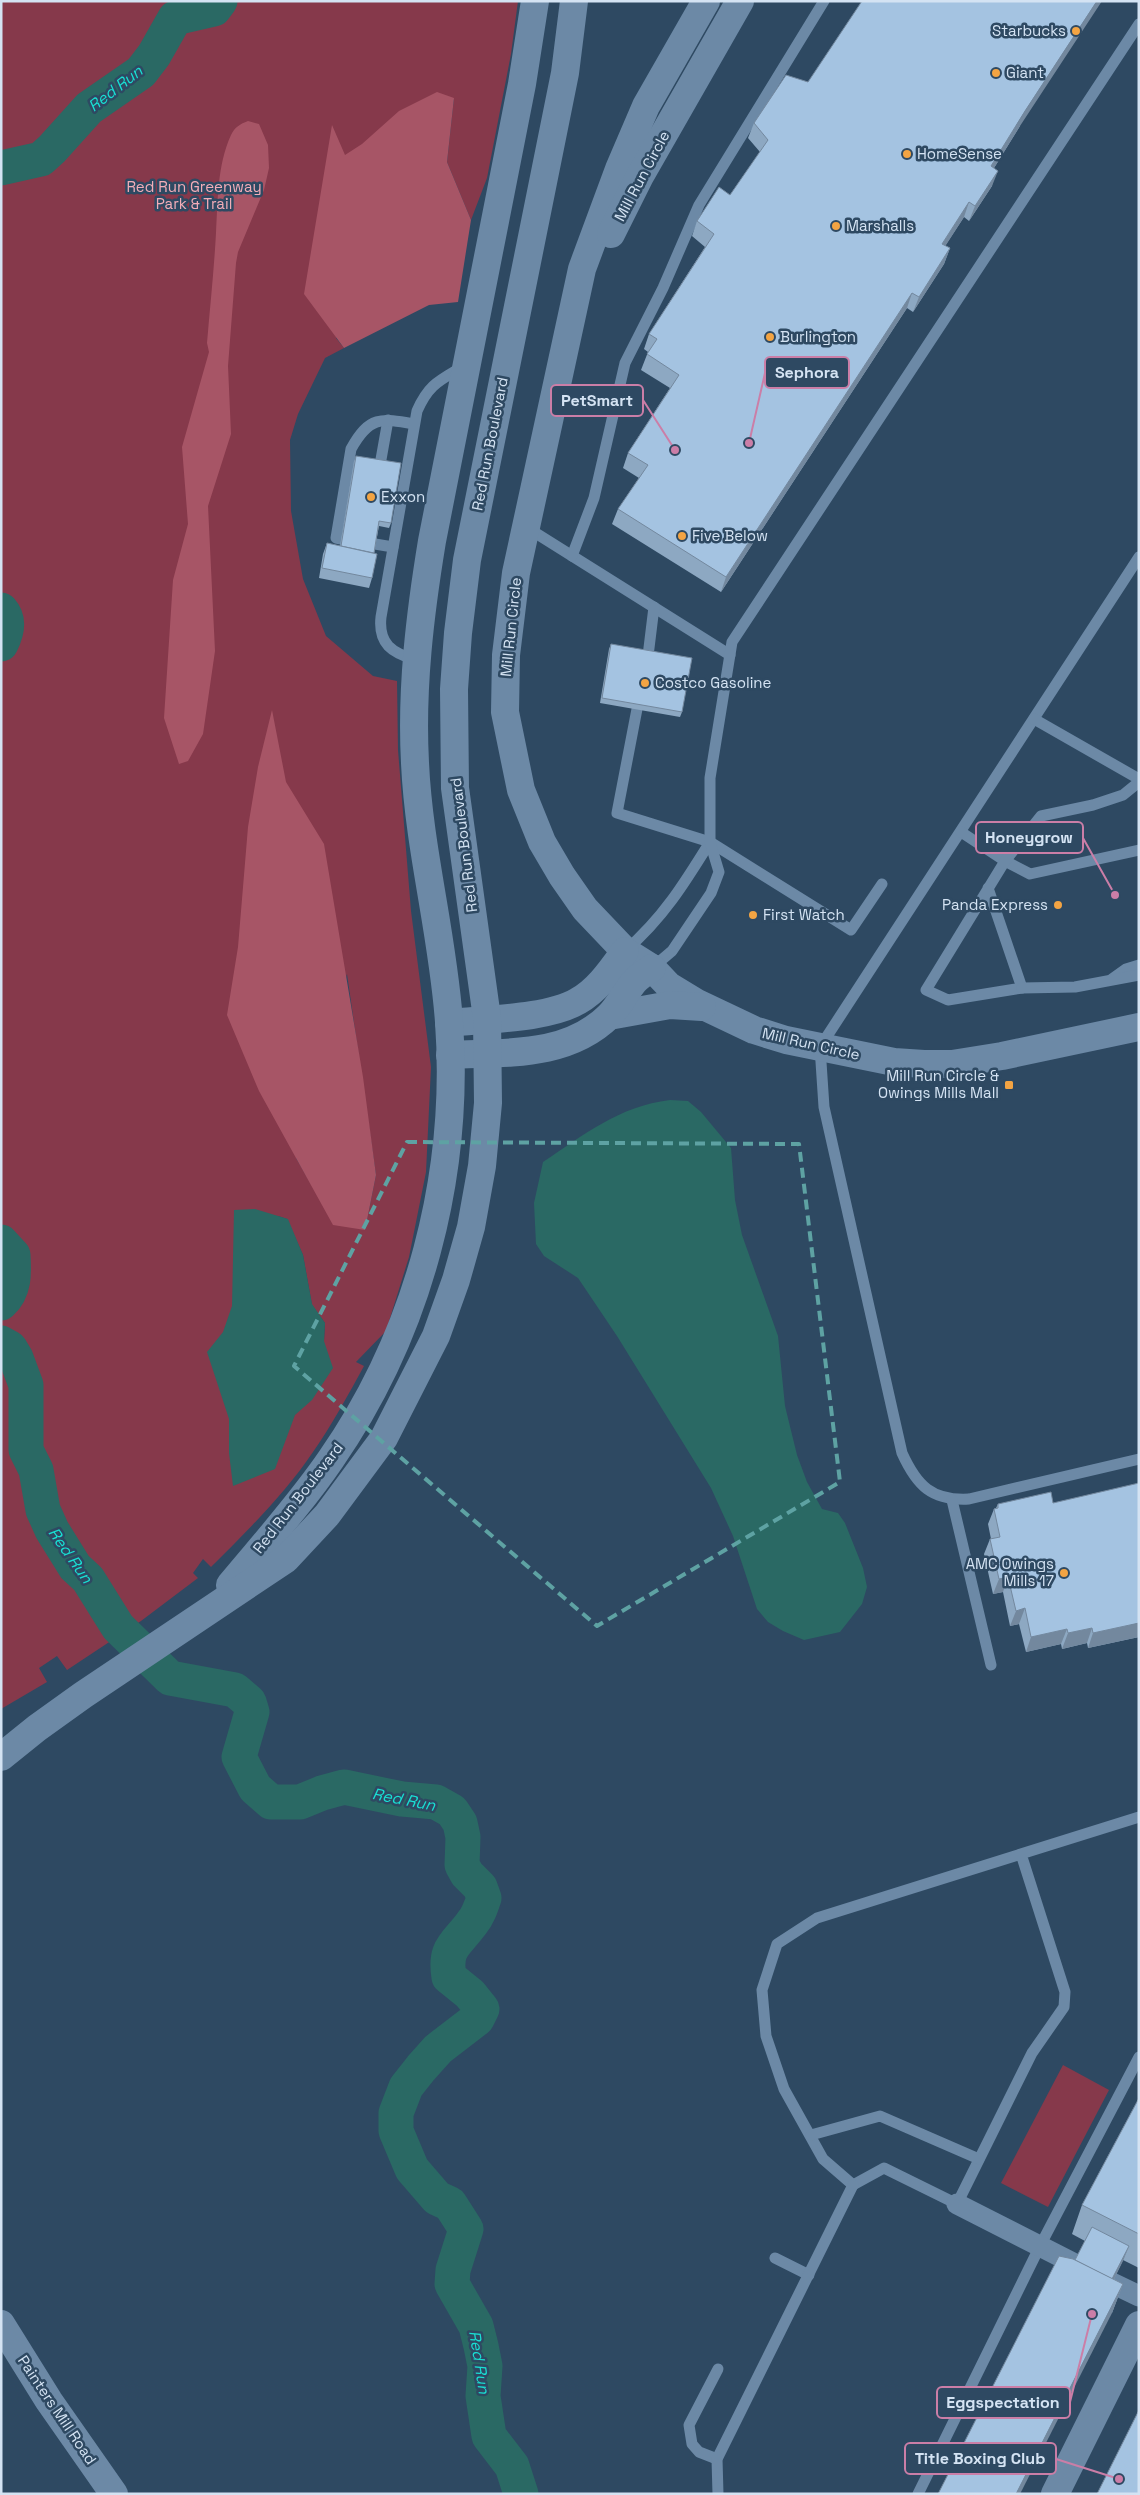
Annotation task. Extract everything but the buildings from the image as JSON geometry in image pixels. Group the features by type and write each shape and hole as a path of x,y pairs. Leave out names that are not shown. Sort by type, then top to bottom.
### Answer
{"main road":[{"name":"Red Run Boulevard","path":"214,1606 307,1493 358,1417 404,1323 422,1270 437,1214 445,1164 450,1104 449,1023 420,819 415,763 414,698 416,660 431,550 522,84 534,1"},
{"name":"Red Run Boulevard","path":"1,1757 83,1695 286,1559 327,1515 384,1438 413,1386 436,1336 456,1280 471,1227 482,1166 488,1103 487,1018 455,788 454,690 458,633 467,560 561,92 574,1"},
{"path":"689,31 690,1"},
{"name":"Mill Run Circle","path":"706,1 646,106 619,169 582,269 526,527 508,629 505,712 521,790 542,842 562,876 585,909 625,951 652,968 669,986 708,1008 754,1030 820,1047 894,1062 952,1064 1029,1051 1139,1026"},
{"name":"Mill Run Circle","path":"562,358 596,268 622,211 740,1"},
{"path":"578,1002 592,984 598,962 596,944 585,909"},
{"path":"449,1023 548,1011 578,1002 593,991 625,951"},
{"path":"450,1055 523,1052 556,1047 596,1028 625,997 634,982 652,968"},
{"path":"609,1016 670,1005 708,1008"},
{"name":"Red Run Boulevard","path":"1,1745 37,1728"},
{"name":"Painters Mill Road","path":"1,2324 49,2401 114,2494"},
{"path":"1055,2494 1139,2325"}],"street":[{"path":"957,2204 1075,2264"},
{"path":"1112,2283 1139,2296"}],"lane":[{"path":"572,556 594,498 625,363 664,288 699,204 824,1"},
{"path":"652,968 672,951 711,893 719,872 710,842 710,778 732,642 1139,24"},
{"path":"416,660 398,653 387,646 379,631 414,424 425,392 443,378 467,364"},
{"path":"341,539 336,538 351,449 366,427 374,422 388,420 414,424"},
{"path":"380,465 388,420"},
{"path":"526,527 730,655"},
{"path":"375,544 393,547"},
{"path":"1139,558 820,1047 824,1107 902,1453 910,1470 928,1491 952,1500 969,1499 1139,1459"},
{"path":"648,656 654,607"},
{"path":"638,709 617,813 710,842 851,930 882,884"},
{"path":"1034,719 1139,781 1123,795 1093,805 1041,816 1005,861 926,990 948,1000 1022,988 1075,987 1139,975"},
{"path":"960,832 1005,861 1030,874 1139,850"},
{"path":"625,951 646,933 666,911 710,842"},
{"path":"988,888 1022,988"},
{"path":"1109,982 1126,969 1139,965"},
{"path":"952,1500 991,1665"},
{"path":"853,2185 823,2159 784,2089 766,2036 762,1990 776,1944 817,1918 1139,1817"},
{"path":"718,2494 717,2459 853,2185 884,2168 957,2204 1032,2053 1064,2007 1065,1992 1021,1854"},
{"path":"918,2494 1040,2246 1139,2057"},
{"path":"811,2135 880,2116 979,2159"},
{"path":"775,2258 809,2274"},
{"path":"717,2459 699,2452 692,2444 689,2425 718,2369"}],"highlighted area":[{"path":"407,1142 799,1144 840,1482 597,1626 294,1366"}],"green space":[{"name":"Red Run Greenway Park & Trail","path":"1,1 518,1 511,54 487,178 471,220 447,162 454,98 336,338 344,348 325,358 298,414 290,440 291,511 303,579 326,636 373,676 397,681 398,750 411,911 431,1067 426,1172 409,1257 386,1331 356,1362 364,1366 333,1421 302,1468 265,1512 211,1567 203,1559 193,1573 198,1578 141,1621 67,1670 57,1656 39,1668 47,1682 1,1709","holes":["347,974 376,1175 365,1230 311,1184 296,1158","278,1216 287,1219 303,1255 312,1305 325,1323 324,1341"]},
{"path":"1063,2065 1109,2090 1048,2207 1001,2183"}],"shaded area":[{"path":"437,92 454,98 447,162 471,220 458,302 429,305 344,348 304,294 332,125 345,155 362,144 399,111"},
{"path":"248,121 259,124 268,145 269,168 264,190 238,252 236,263 228,366 231,434 208,506 215,651 203,734 188,761 179,764 164,718 173,580 188,524 182,447 209,352 207,343 219,183 223,159 233,132 238,126"},
{"path":"272,710 286,782 324,844 363,1077 376,1175 365,1230 333,1225 259,1091 227,1015 238,947 248,827 258,767"},
{"path":"670,1100 688,1101 701,1112 731,1148 735,1200 742,1235 778,1336 785,1406 797,1455 807,1482 822,1509 838,1513 845,1523 863,1568 867,1587 862,1604 840,1632 804,1640 768,1622 757,1609 733,1536 711,1488 617,1336 578,1278 544,1256 536,1244 534,1203 543,1162 588,1132 618,1115 634,1108"},
{"path":"255,1209 288,1219 303,1255 312,1304 325,1323 324,1341 333,1368 312,1400 295,1415 275,1469 233,1486 229,1453 229,1419 207,1352 223,1332 232,1306 234,1210"}],"waterway":[{"name":"Red Run","path":"1,168 41,159 89,108 141,72 154,55 175,18 214,9 220,1"},
{"name":"Red Run","path":"1,610 7,622 1,644"},
{"name":"Red Run","path":"1,1242 13,1255 14,1268 13,1281 9,1293 1,1303"},
{"name":"Red Run","path":"1,1343 10,1348 16,1358 26,1385 26,1450 36,1470 43,1510 52,1530 75,1567 88,1579 118,1627 170,1678 235,1690 249,1702 252,1712 239,1757 255,1788 271,1802 300,1802 344,1787 402,1799 436,1802 452,1811 460,1823 463,1837 462,1865 467,1874 480,1887 484,1898 476,1917 456,1942 450,1953 448,1959 449,1977 470,1994 482,2009 477,2019 438,2049 406,2087 396,2113 396,2131 412,2169 437,2198 450,2204 466,2229 453,2270 452,2284 476,2326 481,2346 485,2366 483,2396 489,2436 512,2466 521,2494"}],"place":[{"name":"Starbucks","path":"1076,31"},
{"name":"Giant","path":"996,73"},
{"name":"HomeSense","path":"907,154"},
{"name":"Marshalls","path":"836,226"},
{"name":"Burlington","path":"770,337"},
{"name":"Sephora","path":"749,443"},
{"name":"PetSmart","path":"675,450"},
{"name":"Exxon","path":"371,497"},
{"name":"Five Below","path":"682,536"},
{"name":"Costco Gasoline","path":"645,683"},
{"name":"Honeygrow","path":"1115,895"},
{"name":"Panda Express","path":"1058,905"},
{"name":"First Watch","path":"753,915"},
{"name":"Mill Run Circle & Owings Mills Mall","path":"1009,1085"},
{"name":"AMC Owings Mills 17","path":"1064,1573"},
{"name":"Eggspectation","path":"1092,2314"},
{"name":"Title Boxing Club","path":"1119,2479"}]}
